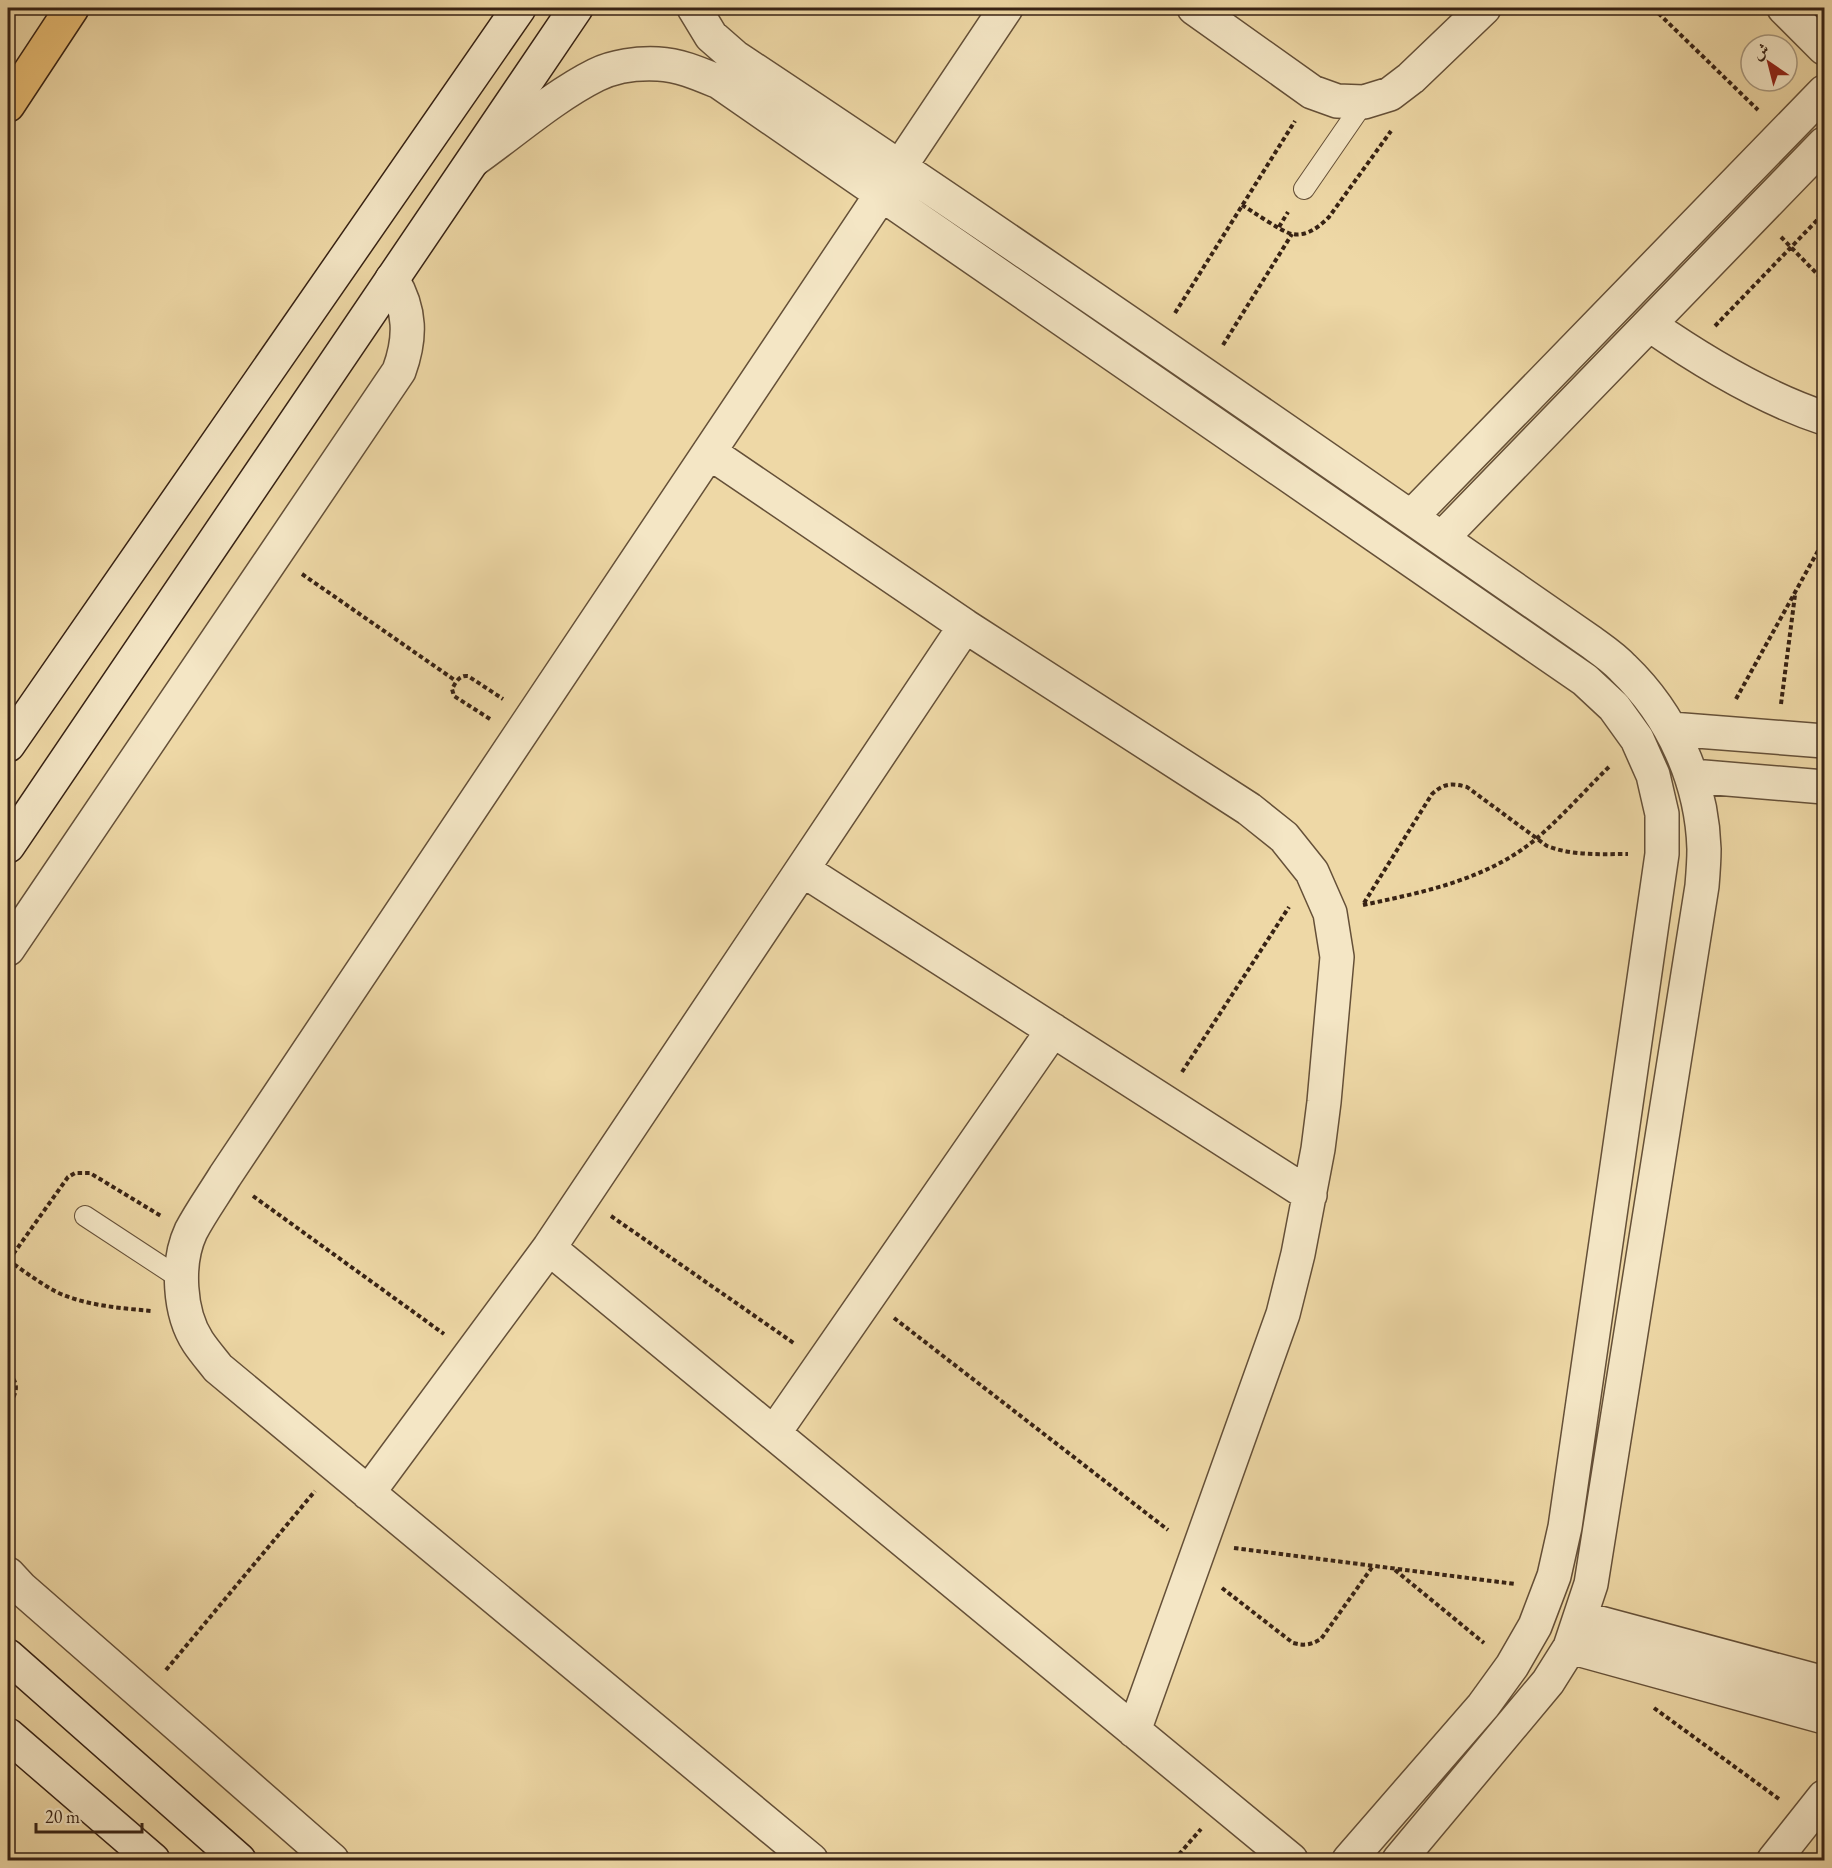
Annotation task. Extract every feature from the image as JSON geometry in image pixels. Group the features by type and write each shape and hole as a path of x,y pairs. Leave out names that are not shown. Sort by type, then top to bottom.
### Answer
{"highway":[{"path":"8,105 72,8"}],"street":[{"path":"8,745 519,8"},
{"path":"8,846 576,8"},
{"path":"694,8 711,36 735,57 1157,341 1591,642 1622,667 1649,696 1671,729 1692,776 1700,812 1704,849 1702,886 1591,1584 1575,1632 1548,1682 1399,1860"},
{"path":"811,1860 218,1368 197,1341 183,1294 183,1256 190,1234 225,1176 1006,8"},
{"path":"1194,8 1312,92 1337,101 1364,102 1390,94 1411,78 1484,8"},
{"path":"1784,8 1824,48"},
{"path":"471,162 561,97 597,75 627,66 659,64 690,70 719,82 1585,680 1614,707 1637,739 1653,775 1662,814 1662,854 1565,1527 1554,1576 1535,1626 1512,1666 1483,1706 1349,1860"},
{"path":"1411,517 1824,92"},
{"path":"1442,538 1824,144"},
{"path":"8,949 399,372 406,351 406,313 401,293 392,279"},
{"path":"1650,325 1689,352 1751,386 1824,418"},
{"path":"709,452 965,626 1249,809 1284,837 1312,872 1330,913 1337,957 1324,1102 1310,1195 1298,1254 1283,1314 1134,1731"},
{"path":"368,1493 549,1248 965,626"},
{"path":"1671,729 1824,741"},
{"path":"1692,776 1824,787"},
{"path":"803,870 1310,1195"},
{"path":"774,1433 1053,1030"},
{"path":"549,1248 1291,1860"},
{"path":"8,1574 332,1860"},
{"path":"1575,1632 1824,1683"},
{"path":"1575,1632 1824,1717"},
{"path":"8,1656 239,1860"},
{"path":"8,1735 153,1860"},
{"path":"1774,1860 1815,1808"}],"lane":[{"path":"1304,189 1364,102"},
{"path":"85,1216 183,1294"}],"path":[{"path":"1653,8 1783,135"},
{"path":"1157,341 1312,92"},
{"path":"1757,213 1824,281"},
{"path":"1689,352 1824,213"},
{"path":"1205,374 1292,234"},
{"path":"1717,733 1824,540"},
{"path":"274,554 456,681"},
{"path":"1776,737 1795,592"},
{"path":"463,675 468,676 525,728 454,696 452,689 456,681 463,675"},
{"path":"1637,739 1536,839 1492,867 1439,888 1362,905 1432,794 1442,786 1454,783 1467,788 1536,839 1560,851 1662,854"},
{"path":"1164,1101 1312,872"},
{"path":"225,1176 471,1354"},
{"path":"584,1197 822,1363"},
{"path":"8,1260 53,1290 84,1301 118,1308 151,1311 183,1294"},
{"path":"867,1298 1197,1554 1293,1643 1303,1646 1321,1639 1373,1566"},
{"path":"8,1373 12,1377 16,1390 8,1405"},
{"path":"145,1696 336,1466"},
{"path":"1197,1554 1373,1566 1549,1589"},
{"path":"1394,1569 1512,1666"},
{"path":"1646,1702 1815,1808"}]}
